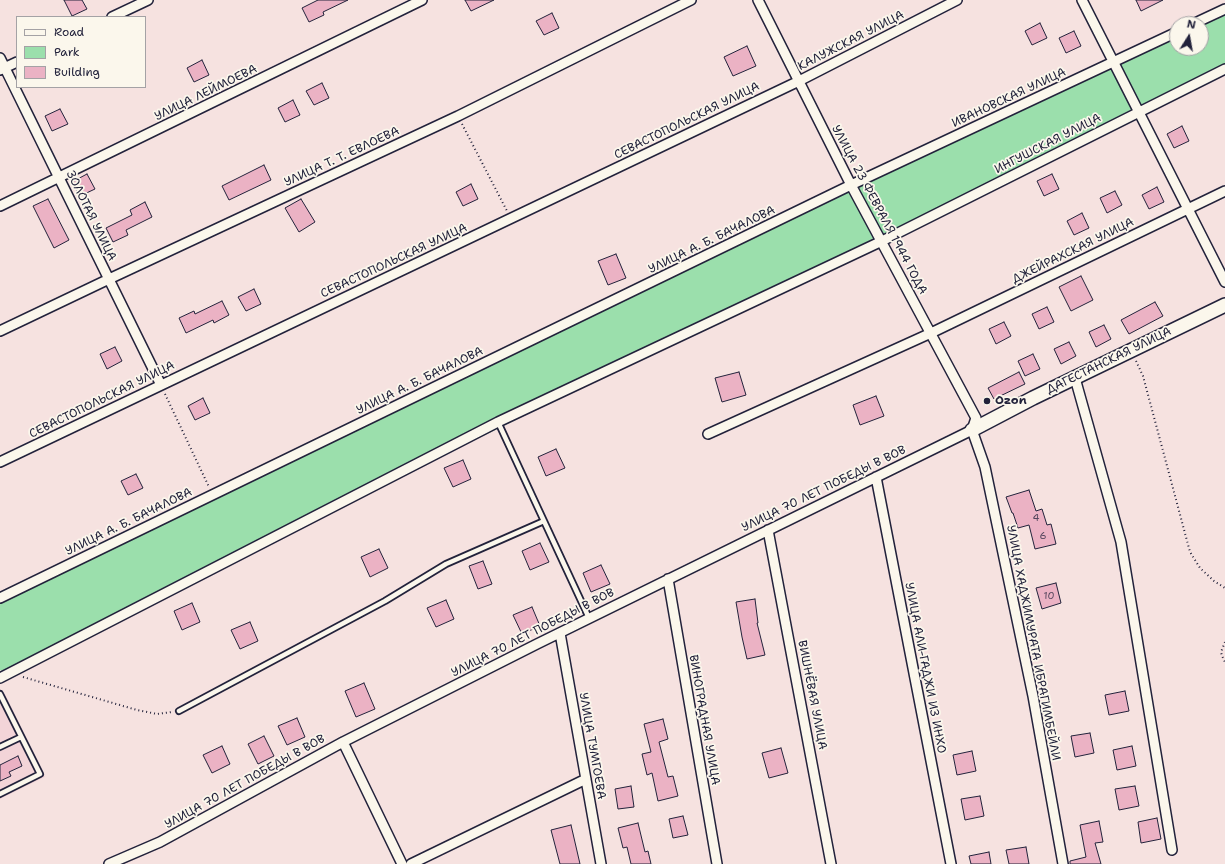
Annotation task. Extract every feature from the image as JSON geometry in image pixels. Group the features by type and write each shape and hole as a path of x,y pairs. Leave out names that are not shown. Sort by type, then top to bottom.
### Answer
{"street":[{"path":"114,16 148,0"},
{"name":"УЛИЦА ЛЕЙМОЕВА","path":"0,206 422,0"},
{"name":"УЛИЦА Т. Т. ЕВЛОЕВА","path":"0,331 458,116 691,0"},
{"name":"УЛИЦА 23 ФЕВРАЛЯ 1944 ГОДА","path":"758,0 851,186 976,418 972,430"},
{"name":"КАЛУЖСКАЯ УЛИЦА","path":"799,81 956,0"},
{"path":"1082,0 1225,282"},
{"path":"1209,16 1225,8"},
{"name":"ИВАНОВСКАЯ УЛИЦА","path":"851,186 1169,36"},
{"name":"ЗОЛОТАЯ УЛИЦА","path":"0,58 2,69 59,178 161,386"},
{"path":"2,69 16,62"},
{"name":"ИНГУШСКАЯ УЛИЦА","path":"0,678 498,422 882,242 1225,69"},
{"name":"СЕВАСТОПОЛЬСКАЯ УЛИЦА","path":"0,462 799,81"},
{"name":"УЛИЦА А. Б. БАЧАЛОВА","path":"0,598 851,186"},
{"name":"ДЖЕЙРАХСКАЯ УЛИЦА","path":"708,434 931,334 1225,191"},
{"name":"ДАГЕСТАНСКАЯ УЛИЦА","path":"972,430 1033,398 1225,305"},
{"path":"1076,378 1121,542 1172,850"},
{"name":"УЛИЦА 70 ЛЕТ ПОБЕДЫ В ВОВ","path":"109,864 160,842 343,742 589,618 972,430"},
{"name":"УЛИЦА ХАДЖИМУРАТА ИБРАГИМБЕЙЛИ","path":"972,430 985,468 1033,696 1063,864"},
{"name":"УЛИЦА АЛИ-ГАДЖИ ИЗ ИНХО","path":"876,477 951,864"},
{"name":"ВИШНЁВАЯ УЛИЦА","path":"768,530 831,864"},
{"name":"ВИНОГРАДНАЯ УЛИЦА","path":"668,579 717,864"},
{"name":"УЛИЦА ТУМГОЕВА","path":"560,633 601,864"},
{"path":"343,742 402,864"},
{"path":"411,864 586,779"}],"lane":[{"path":"498,422 589,618"},
{"path":"179,711 385,601 446,564 544,521"},
{"path":"0,694 40,774 0,794"},
{"path":"0,747 21,737"}],"path":[{"path":"458,116 511,218"},
{"path":"1131,351 1143,376 1190,552 1200,568 1214,581 1225,588"},
{"path":"161,386 212,495"},
{"path":"1225,642 1221,652 1225,662"},
{"path":"10,673 137,710 158,714 179,711"}],"shaded area":[{"path":"5,694 45,777 0,799 0,697"}],"green space":[{"path":"1225,9 1225,69 882,241 2,671 0,670 0,603 212,495 1169,36 1169,56 1209,56 1209,19"}],"building":[{"path":"64,0 82,0 87,9 72,16"},
{"path":"318,0 348,0 323,12 324,15 309,22 302,8"},
{"path":"465,0 494,0 471,11"},
{"path":"1136,0 1163,0 1141,11"},
{"path":"552,13 559,28 544,35 536,21"},
{"path":"1040,23 1047,38 1032,45 1025,31"},
{"path":"1074,31 1081,46 1066,53 1059,38"},
{"path":"747,46 756,66 733,76 724,57"},
{"path":"202,60 209,75 194,82 187,68"},
{"path":"322,83 329,98 314,105 306,91"},
{"path":"293,100 300,115 285,122 278,108"},
{"path":"60,109 68,124 52,131 45,116"},
{"path":"1182,126 1189,141 1174,148 1167,134"},
{"path":"264,165 271,180 229,200 222,186"},
{"path":"87,174 95,189 80,196 72,182"},
{"path":"1052,174 1059,189 1044,196 1037,181"},
{"path":"471,184 478,199 463,206 456,192"},
{"path":"1157,187 1164,202 1149,209 1142,195"},
{"path":"1115,191 1122,205 1107,213 1100,198"},
{"path":"48,199 69,240 54,248 33,206"},
{"path":"301,199 315,222 299,232 285,208"},
{"path":"145,202 152,217 126,230 128,235 113,242 106,228 132,215 130,210"},
{"path":"1082,213 1089,228 1074,235 1067,221"},
{"path":"616,254 626,278 608,285 598,261"},
{"path":"1081,276 1093,300 1071,311 1059,287"},
{"path":"254,289 261,304 246,311 238,297"},
{"path":"222,301 229,315 214,323 213,320 186,333 179,318 194,311 195,314"},
{"path":"1155,302 1163,316 1129,334 1121,320"},
{"path":"1047,307 1054,322 1039,329 1032,314"},
{"path":"1004,322 1011,336 996,344 989,329"},
{"path":"1104,325 1111,339 1096,347 1089,332"},
{"path":"1069,342 1076,356 1061,364 1054,349"},
{"path":"115,347 122,361 107,369 100,354"},
{"path":"1033,354 1040,369 1025,376 1018,361"},
{"path":"739,372 746,395 722,402 715,378"},
{"path":"1019,372 1025,384 994,399 988,388"},
{"path":"876,396 884,416 860,425 853,405"},
{"path":"203,398 210,413 195,420 188,406"},
{"path":"556,449 565,468 546,476 538,457"},
{"path":"463,460 471,479 453,487 444,468"},
{"path":"136,474 143,488 128,495 121,481"},
{"path":"1029,490 1036,511 1042,509 1047,525 1051,524 1056,544 1035,549 1029,525 1018,528 1006,497"},
{"path":"540,543 549,562 530,570 522,551"},
{"path":"379,549 388,568 370,577 361,557"},
{"path":"483,561 492,584 478,589 469,566"},
{"path":"601,565 610,584 591,592 583,573"},
{"path":"1056,583 1061,603 1042,609 1036,588"},
{"path":"755,599 757,623 765,655 747,659 736,602"},
{"path":"446,600 454,619 436,627 427,608"},
{"path":"192,603 200,622 182,630 174,611"},
{"path":"532,607 540,626 522,634 513,615"},
{"path":"250,622 258,641 240,649 231,630"},
{"path":"364,683 375,709 356,717 345,691"},
{"path":"1125,691 1129,711 1109,715 1105,695"},
{"path":"297,718 305,737 287,745 278,726"},
{"path":"663,719 668,739 659,742 668,777 673,776 678,796 658,801 652,773 647,775 642,754 651,752 644,724"},
{"path":"1090,733 1094,753 1075,757 1071,736"},
{"path":"264,736 274,756 258,764 248,744"},
{"path":"222,746 230,764 212,773 203,755"},
{"path":"1132,746 1136,766 1117,770 1113,750"},
{"path":"781,748 788,773 769,778 762,753"},
{"path":"972,751 976,771 957,775 953,755"},
{"path":"18,756 22,766 9,772 11,776 0,781 0,765"},
{"path":"631,786 634,807 618,809 615,789"},
{"path":"1135,786 1139,806 1119,810 1115,789"},
{"path":"980,796 984,816 965,820 961,799"},
{"path":"683,816 688,835 673,838 669,819"},
{"path":"1157,818 1161,839 1141,843 1138,822"},
{"path":"1099,821 1103,842 1095,843 1101,864 1070,864 1070,861 1086,857 1080,825"},
{"path":"638,823 645,852 648,851 651,864 631,864 627,847 623,848 618,828"},
{"path":"571,825 580,864 560,864 551,830"},
{"path":"1026,847 1029,864 1009,864 1006,850"},
{"path":"989,852 991,864 971,864 969,856"}],"place":[{"name":"Ozon","path":"987,401"}]}
